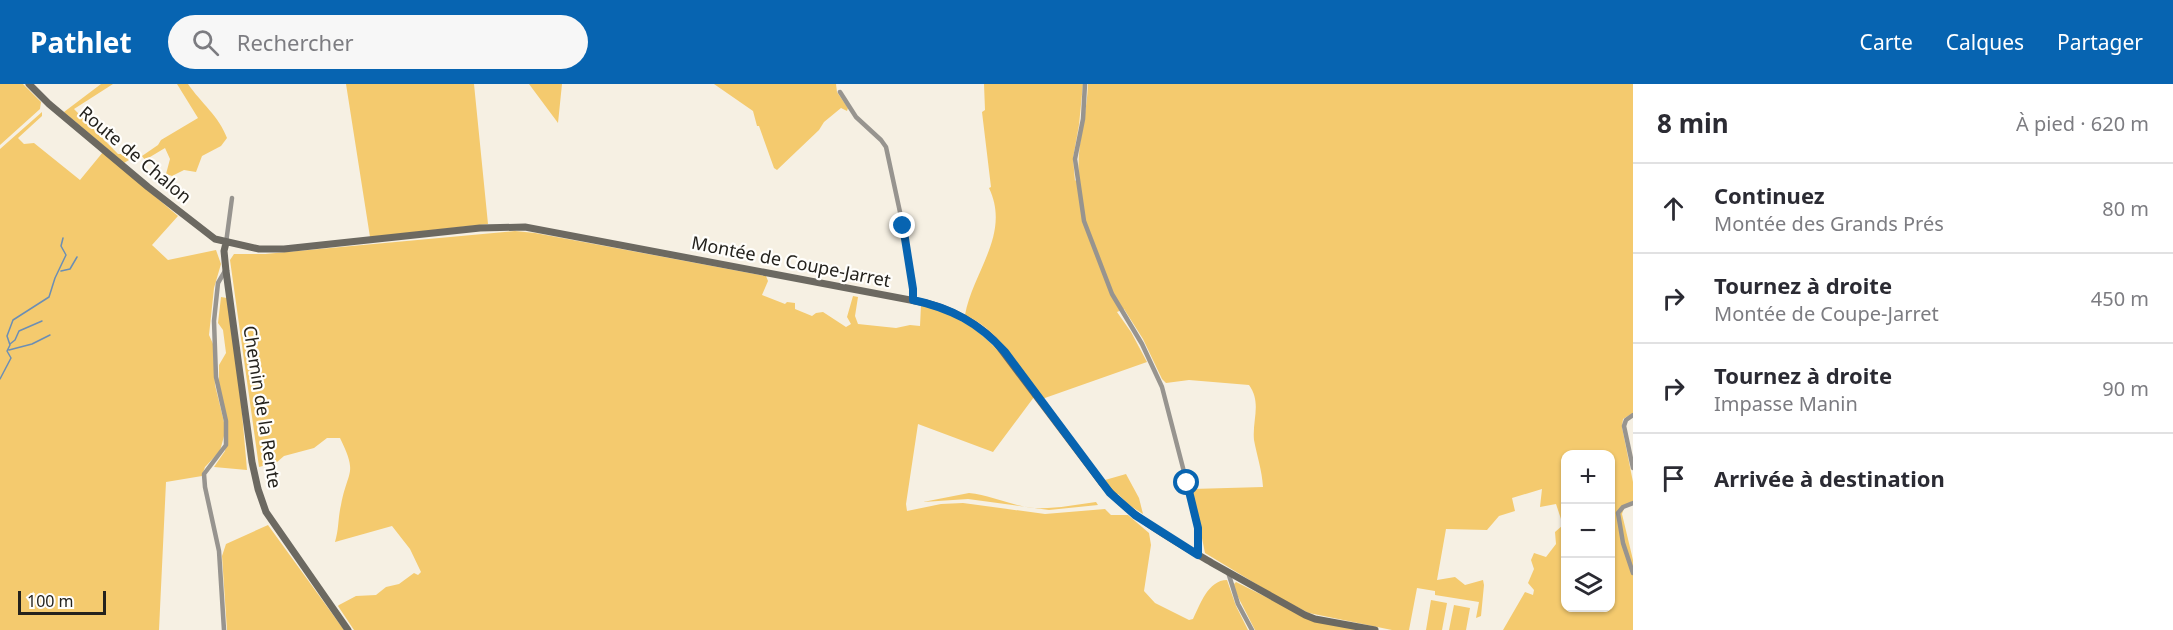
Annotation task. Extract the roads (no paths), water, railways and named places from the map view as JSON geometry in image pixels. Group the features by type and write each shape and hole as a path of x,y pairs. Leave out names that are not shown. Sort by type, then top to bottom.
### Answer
{"main road":[{"name":"Route de Chalon","path":"29,84 49,104 171,205 207,234 226,243"},
{"name":"Montée de Coupe-Jarret","path":"226,243 259,249 284,249 480,228 525,227 913,300 955,312 986,333 1005,352 1110,493 1135,515 1198,555 1315,619 1375,630"},
{"name":"Chemin de la Rente","path":"226,243 224,251 226,271 252,462 260,497 266,512 284,541 348,630"}],"street":[{"path":"1085,84 1083,119 1075,159 1084,221 1112,294 1142,344 1162,387 1196,518 1199,537 1198,555"},
{"path":"840,92 856,117 886,147 903,226 913,300"},
{"path":"226,243 232,198"},
{"path":"224,630 219,551 204,474 226,445 226,421 216,377 214,321 218,283 226,271"},
{"path":"1633,415 1626,420 1624,426 1633,468"},
{"path":"1633,503 1618,510 1618,513 1623,543 1633,573"},
{"path":"1227,571 1238,604 1252,630"}],"waterway":[{"path":"0,379 11,358 7,351 10,345 7,336 13,320 49,297 66,255 61,246 63,238"},
{"path":"61,271 70,269 77,257"},
{"path":"10,344 15,340 19,331 42,321"},
{"path":"9,350 32,344 50,335"}]}
